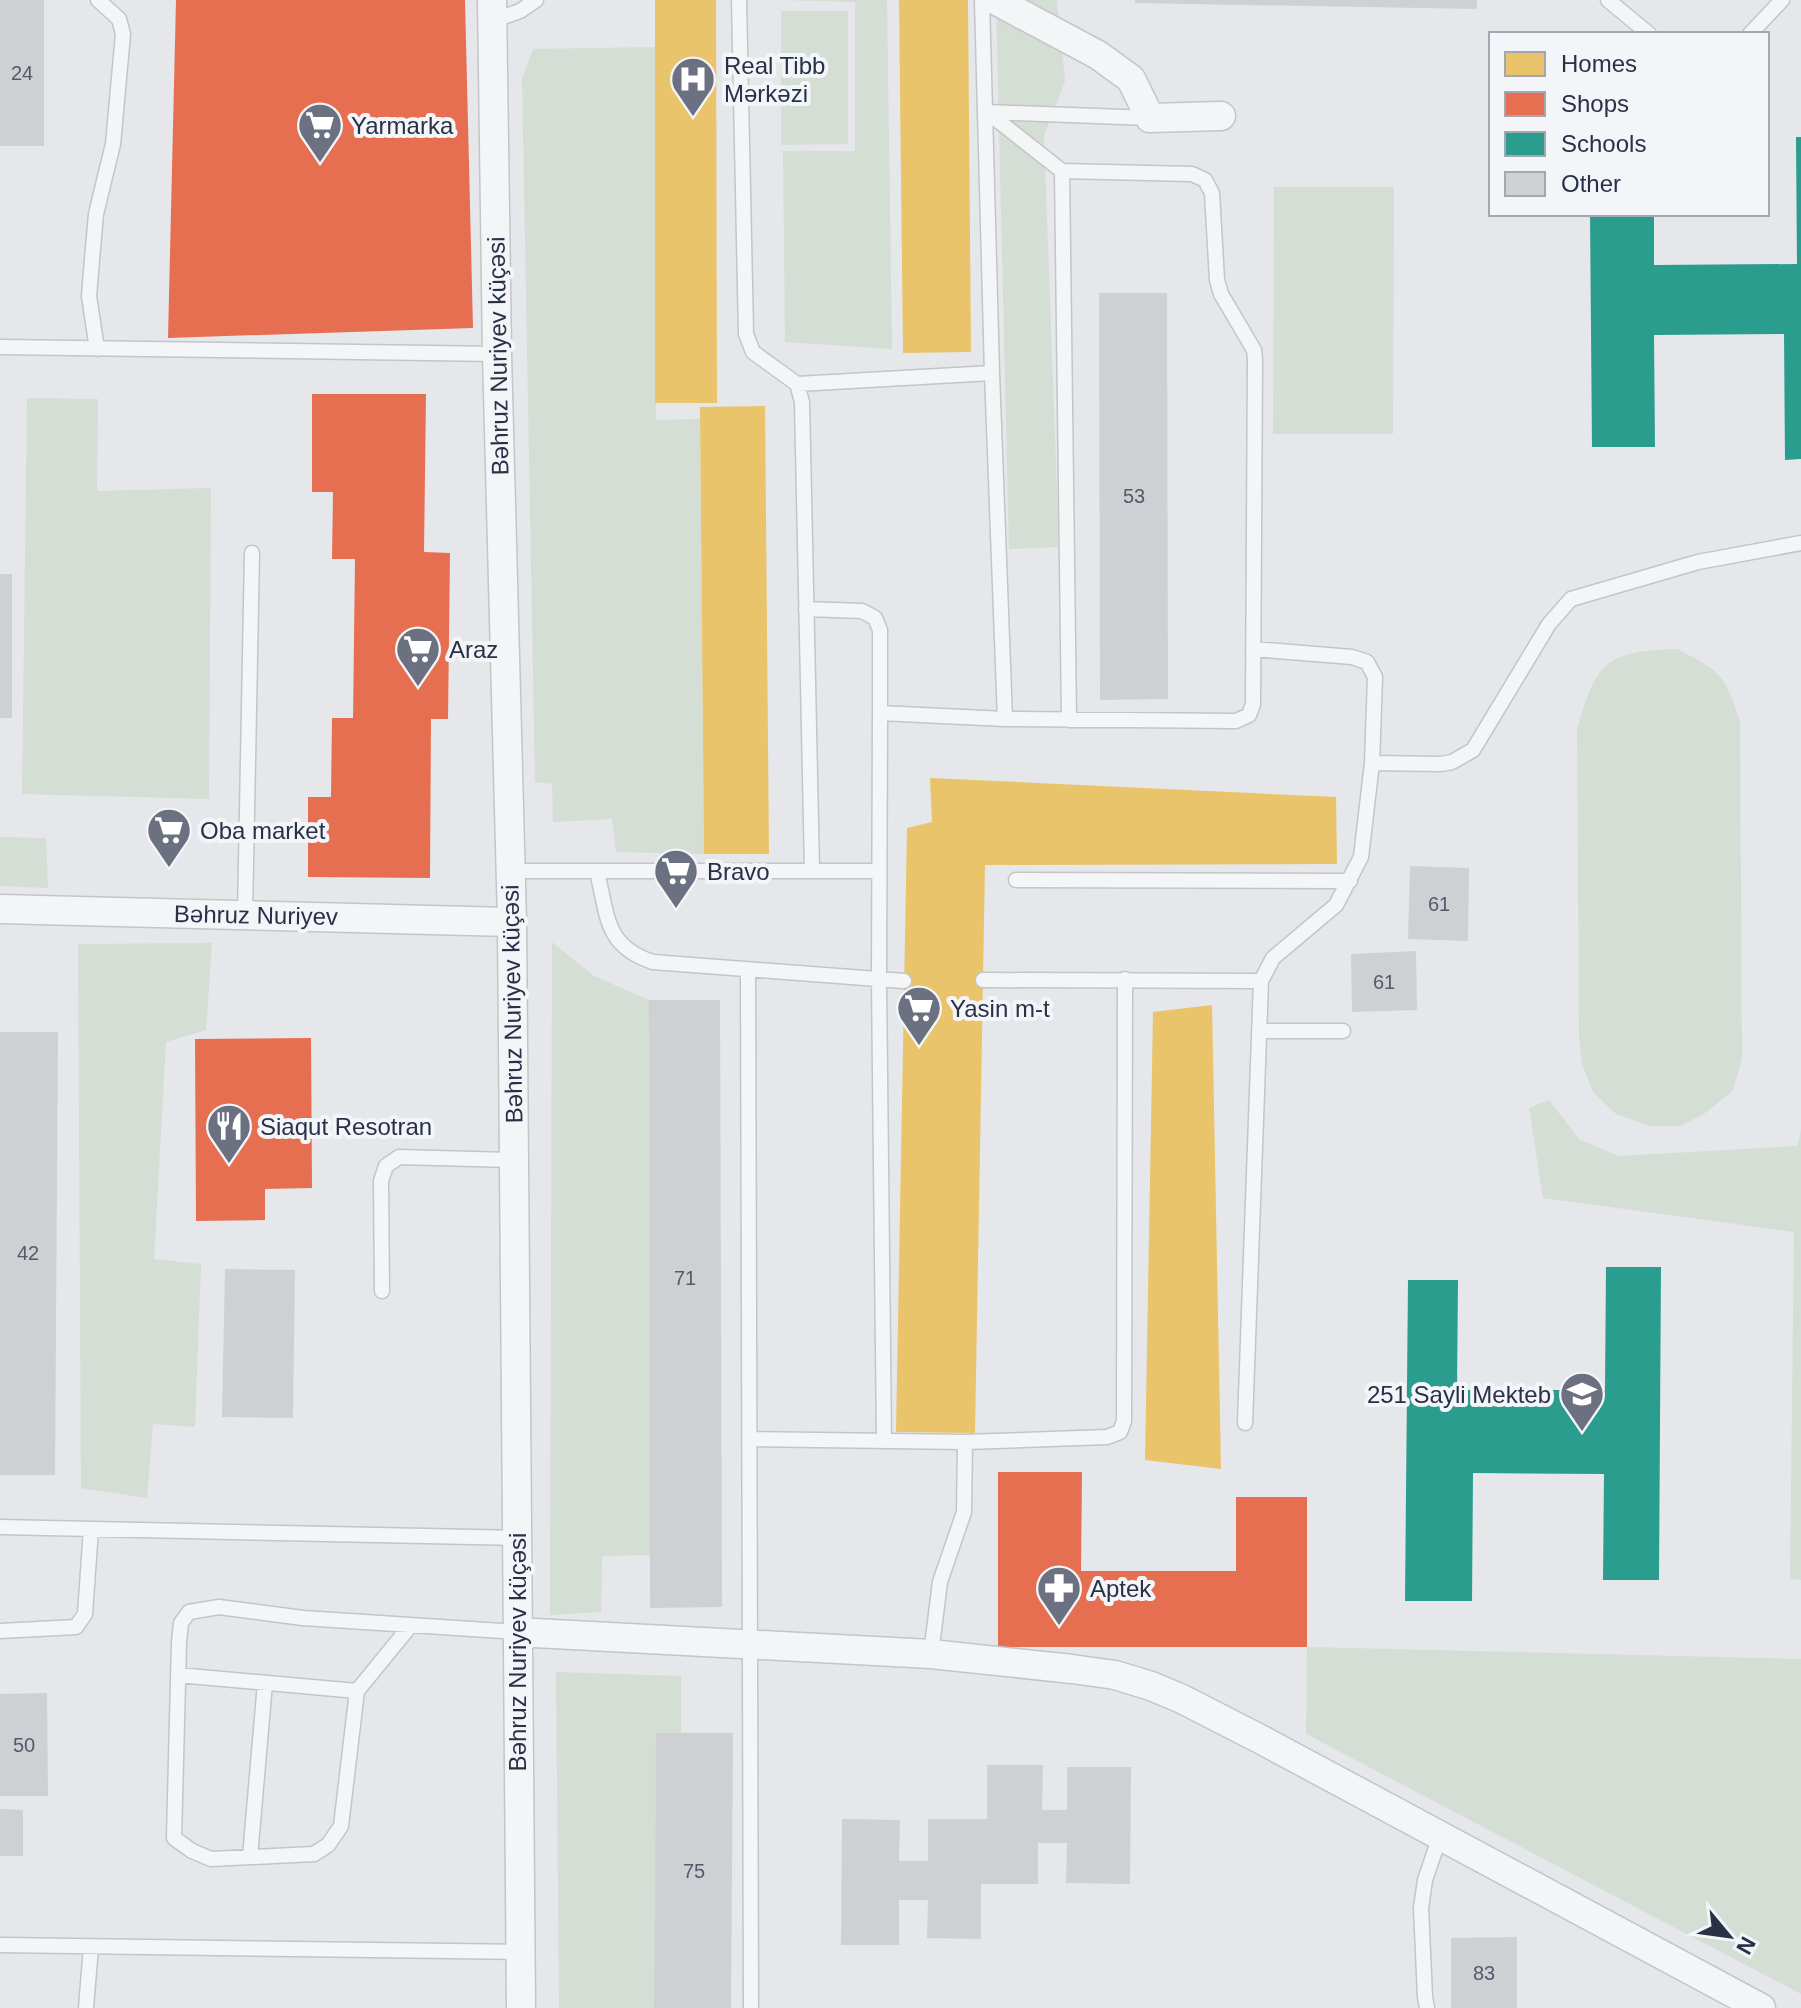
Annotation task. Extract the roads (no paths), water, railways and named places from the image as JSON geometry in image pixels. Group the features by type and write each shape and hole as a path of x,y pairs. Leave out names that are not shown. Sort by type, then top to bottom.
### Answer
{"street":[{"path":"995,0 1098,55 1131,79 1150,118 1221,116"},
{"name":"Bəhruz Nuriyev küçəsi","path":"492,11 497,354 512,922 521,2008"},
{"name":"Bəhruz Nuriyev","path":"0,909 512,922"},
{"path":"516,1632 931,1654 1115,1675 1182,1699 1440,1836 1731,2001 1761,2008"}],"lane":[{"path":"97,349 89,296 96,214 113,144 123,34 119,19 98,0"},
{"path":"492,11 520,11 536,0"},
{"path":"739,0 746,334 753,352 797,384 802,402 812,870"},
{"path":"982,0 1005,719"},
{"path":"1608,0 1647,32"},
{"path":"1752,32 1782,0"},
{"path":"987,112 1150,118"},
{"path":"880,713 1005,719 1236,721 1249,715 1253,704 1255,359 1254,350 1221,294 1217,280 1212,193 1205,180 1192,174 1062,171 987,112"},
{"path":"1062,171 1069,720"},
{"path":"0,347 497,354"},
{"path":"797,384 992,373"},
{"path":"1372,763 1441,764 1452,762 1473,750 1549,624 1571,599 1698,562 1801,543"},
{"path":"245,915 252,553"},
{"path":"806,609 862,611 875,618 880,630 878,871 884,1441"},
{"path":"1245,1423 1261,981 1273,958 1336,905 1361,857 1372,763 1375,677 1367,662 1352,657 1253,649"},
{"path":"511,871 878,871"},
{"path":"597,872 613,936 635,956 653,962 904,981"},
{"path":"1016,880 1350,881"},
{"path":"748,970 751,2008"},
{"path":"751,1439 965,1442 1107,1437 1120,1432 1124,1421 1125,979"},
{"path":"983,980 1261,981"},
{"path":"1259,1031 1343,1031"},
{"path":"382,1291 381,1181 386,1166 399,1157 514,1160"},
{"path":"931,1654 940,1582 964,1512 965,1442"},
{"path":"0,1527 517,1538"},
{"path":"0,1631 76,1627 85,1614 91,1529"},
{"path":"411,1625 357,1691 341,1826 328,1845 314,1854 211,1859 192,1851 174,1838 181,1623 189,1612 219,1607 303,1618 411,1625 516,1632"},
{"path":"178,1675 357,1691"},
{"path":"250,1857 265,1683"},
{"path":"1427,2008 1421,1908 1425,1880 1440,1836"},
{"path":"0,1945 520,1952"},
{"path":"86,2008 91,1947"}],"place":[{"name":"Real Tibb Mərkəzi","path":"693,118"},
{"name":"Yarmarka","path":"320,164"},
{"name":"Araz","path":"418,688"},
{"name":"Oba market","path":"169,869"},
{"name":"Bravo","path":"676,910"},
{"name":"Yasin m-t","path":"919,1047"},
{"name":"Siaqut Resotran","path":"229,1165"},
{"name":"251 Sayli Mekteb","path":"1582,1433"},
{"name":"Aptek","path":"1059,1627"}]}
